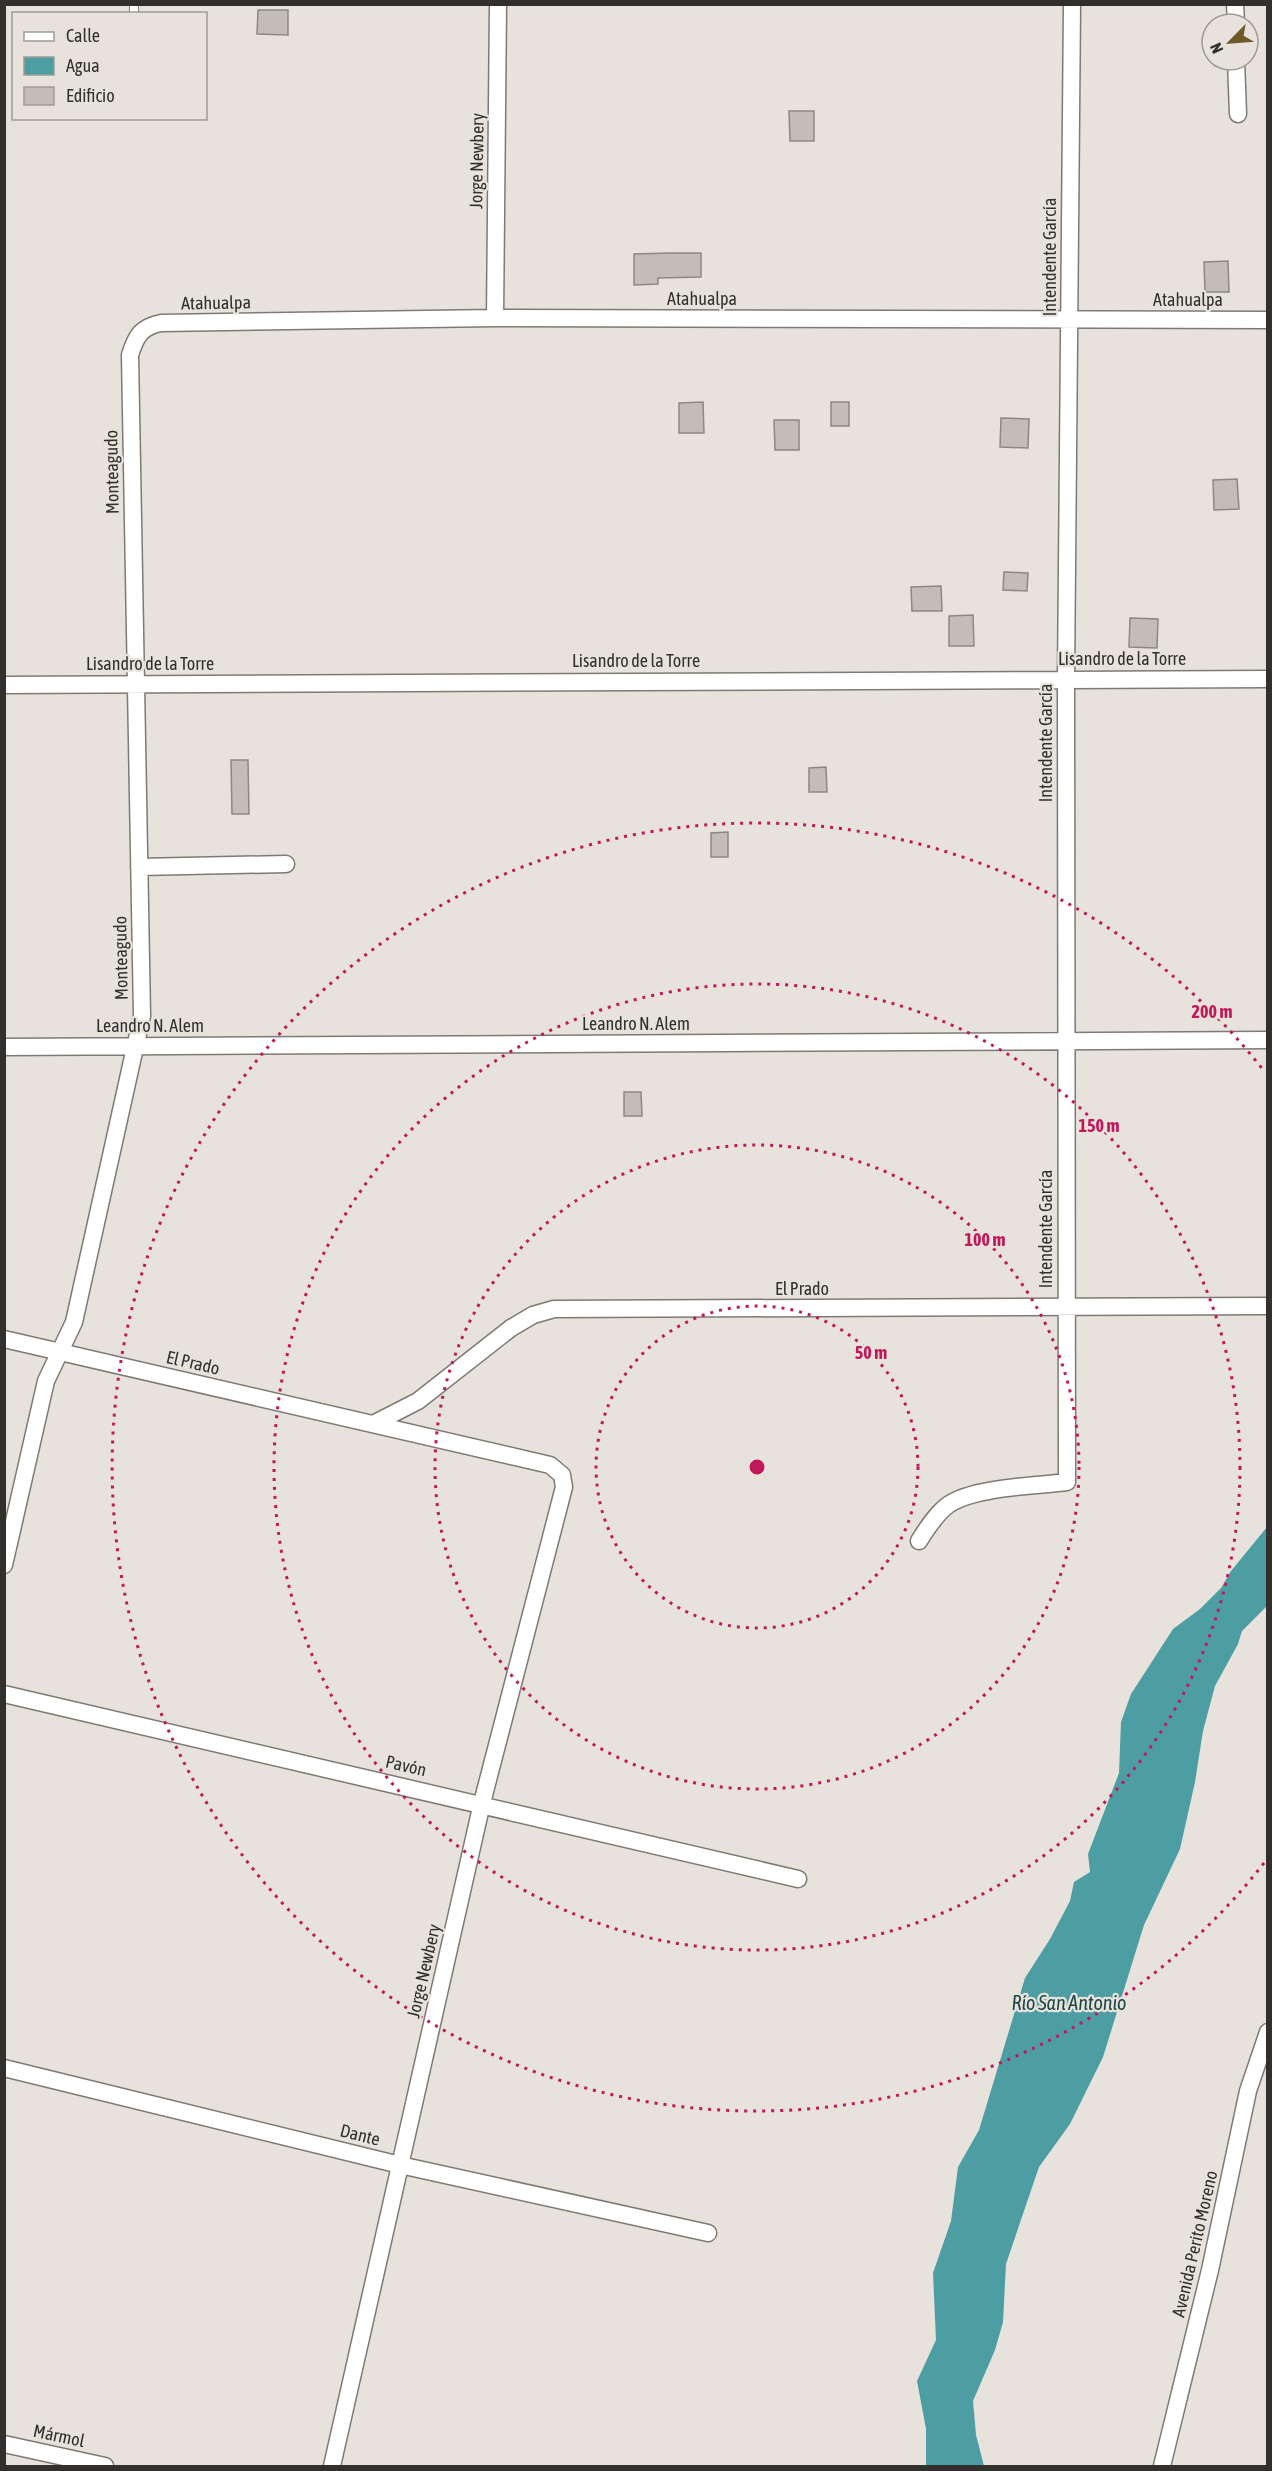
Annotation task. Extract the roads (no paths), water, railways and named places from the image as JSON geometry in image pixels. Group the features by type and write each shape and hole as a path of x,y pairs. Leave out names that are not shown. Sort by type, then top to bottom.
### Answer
{"street":[{"name":"Jorge Newbery","path":"495,318 498,4"},
{"name":"Intendente García","path":"919,1541 933,1520 948,1505 964,1496 1067,1482 1066,678 1072,4"},
{"path":"1236,72 1238,114"},
{"name":"Atahualpa","path":"139,333 148,326 161,323 495,318 1268,320"},
{"name":"Monteagudo","path":"4,1565 46,1381 74,1322 142,1016 130,355 139,333"},
{"name":"Lisandro de la Torre","path":"4,685 1066,678 1268,679"},
{"path":"139,867 286,864"},
{"name":"Leandro N. Alem","path":"4,1047 1065,1040 1268,1041"},
{"name":"El Prado","path":"373,1424 418,1401 511,1328 533,1315 554,1309 1268,1306"},
{"name":"El Prado","path":"4,1339 550,1465 562,1475 564,1487"},
{"path":"418,1401 415,1418 421,1435"},
{"name":"Jorge Newbery","path":"332,2466 482,1803 564,1487"},
{"name":"Pavón","path":"4,1694 482,1803 798,1879"},
{"name":"Avenida Perito Moreno","path":"1162,2466 1210,2270 1248,2091 1268,2032"},
{"name":"Dante","path":"4,2068 400,2165 708,2233"},
{"name":"Mármol","path":"4,2444 105,2466"}],"water":[{"name":"Río San Antonio","path":"1267,1527 1267,1606 1242,1631 1238,1644 1215,1686 1203,1731 1195,1782 1180,1849 1144,1925 1103,2057 1070,2124 1039,2167 1006,2264 1003,2322 995,2350 973,2401 976,2435 984,2466 926,2466 926,2429 917,2381 936,2340 933,2273 951,2221 958,2167 979,2130 1025,1978 1050,1939 1070,1901 1074,1882 1090,1872 1088,1854 1119,1773 1121,1722 1131,1694 1173,1629 1200,1609 1221,1588 1231,1571"}]}
